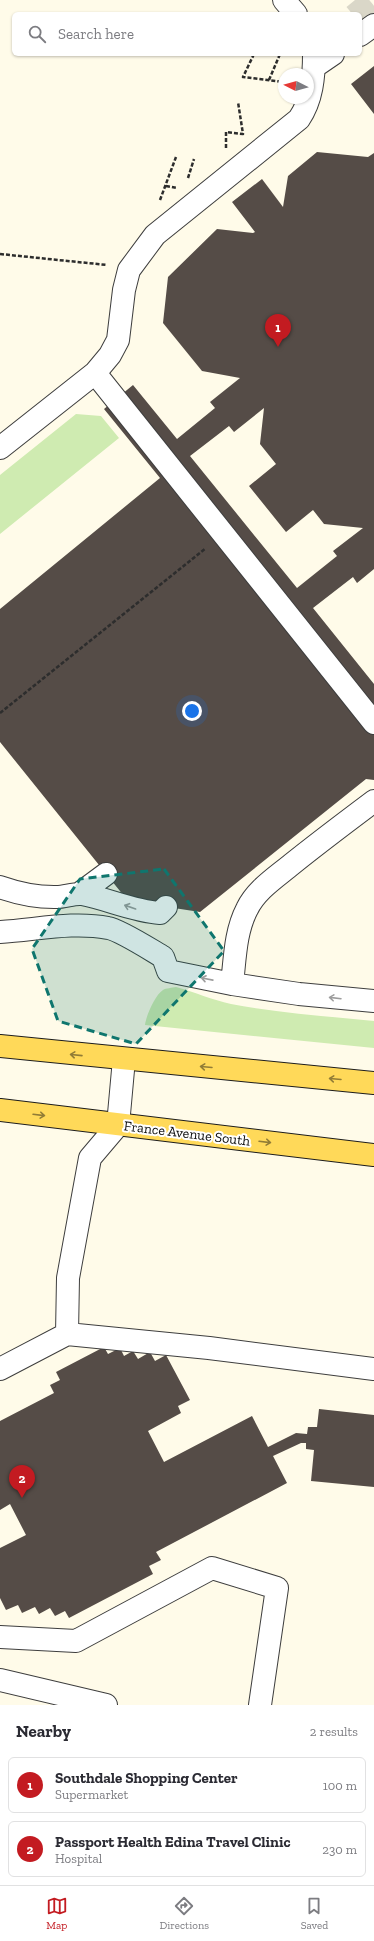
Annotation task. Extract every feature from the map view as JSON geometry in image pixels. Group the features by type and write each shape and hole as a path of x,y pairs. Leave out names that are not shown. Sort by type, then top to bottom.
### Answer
{"main road":[{"path":"0,1046 374,1083"},
{"name":"France Avenue South","path":"0,1110 374,1155"}],"street":[{"path":"284,0 294,12"},
{"path":"0,448 95,373 110,355 118,340 128,274 140,254 155,235 299,119 306,109 311,93 314,61 328,56"},
{"path":"95,373 374,723"},
{"path":"232,984 238,936 246,911 252,899 262,888 309,850 374,801"},
{"path":"79,894 106,874"},
{"path":"0,887 28,894 56,898 79,894 126,905 143,912 160,912 166,907"},
{"path":"0,932 28,931 76,925 110,928 163,957 168,971 232,984 307,995 374,1001"},
{"path":"67,1334 68,1278 90,1158 118,1125 124,1059"},
{"path":"0,1368 67,1334 209,1348 374,1369"},
{"path":"0,1637 76,1641 212,1568 277,1588 260,1705"},
{"path":"0,1680 106,1705"}],"path":[{"path":"253,56 243,77 278,81"},
{"path":"269,80 279,56"},
{"path":"226,132 243,134 238,102"},
{"path":"176,157 166,186 183,188"},
{"path":"187,180 194,159"},
{"path":"0,254 113,266"},
{"path":"0,713 206,549 201,543"}],"highlighted area":[{"path":"164,869 224,951 136,1044 58,1021 32,949 80,879"}],"green space":[{"path":"76,414 101,416 119,438 0,534 0,475"},
{"path":"176,987 231,1004 266,1010 374,1021 374,1048 145,1025 151,1006 157,996 164,989"}],"building":[{"path":"374,66 374,114 351,84"},
{"path":"317,152 368,157 374,153 374,569 357,583 353,577 313,608 374,684 374,780 366,779 200,912 128,901 0,742 0,609 160,478 104,409 133,385 177,439 215,408 210,402 240,378 202,371 163,323 168,277 217,229 255,232 232,202 262,179 283,207 288,176","holes":["264,408 260,444 276,464 249,486 286,532 313,510 324,524 363,528 333,551 337,556 297,588 190,456 229,426 234,432"]},
{"path":"104,1347 108,1354 120,1348 124,1356 133,1351 138,1359 150,1352 155,1361 166,1355 190,1400 178,1406 181,1413 148,1431 164,1462 252,1416 268,1447 296,1433 307,1434 308,1427 317,1427 319,1409 374,1415 374,1487 311,1481 314,1450 306,1449 306,1443 301,1443 273,1456 287,1483 156,1552 161,1560 149,1566 153,1574 69,1618 65,1611 55,1616 50,1608 39,1614 35,1607 22,1613 18,1605 6,1610 0,1598 0,1548 26,1535 10,1504 0,1510 0,1421 54,1393 50,1385 60,1380 56,1372"}],"tunnel":[{"path":"355,0 369,17"}],"place":[{"name":"Southdale Shopping Center","path":"278,347"},
{"name":"Passport Health Edina Travel Clinic","path":"22,1498"}]}
